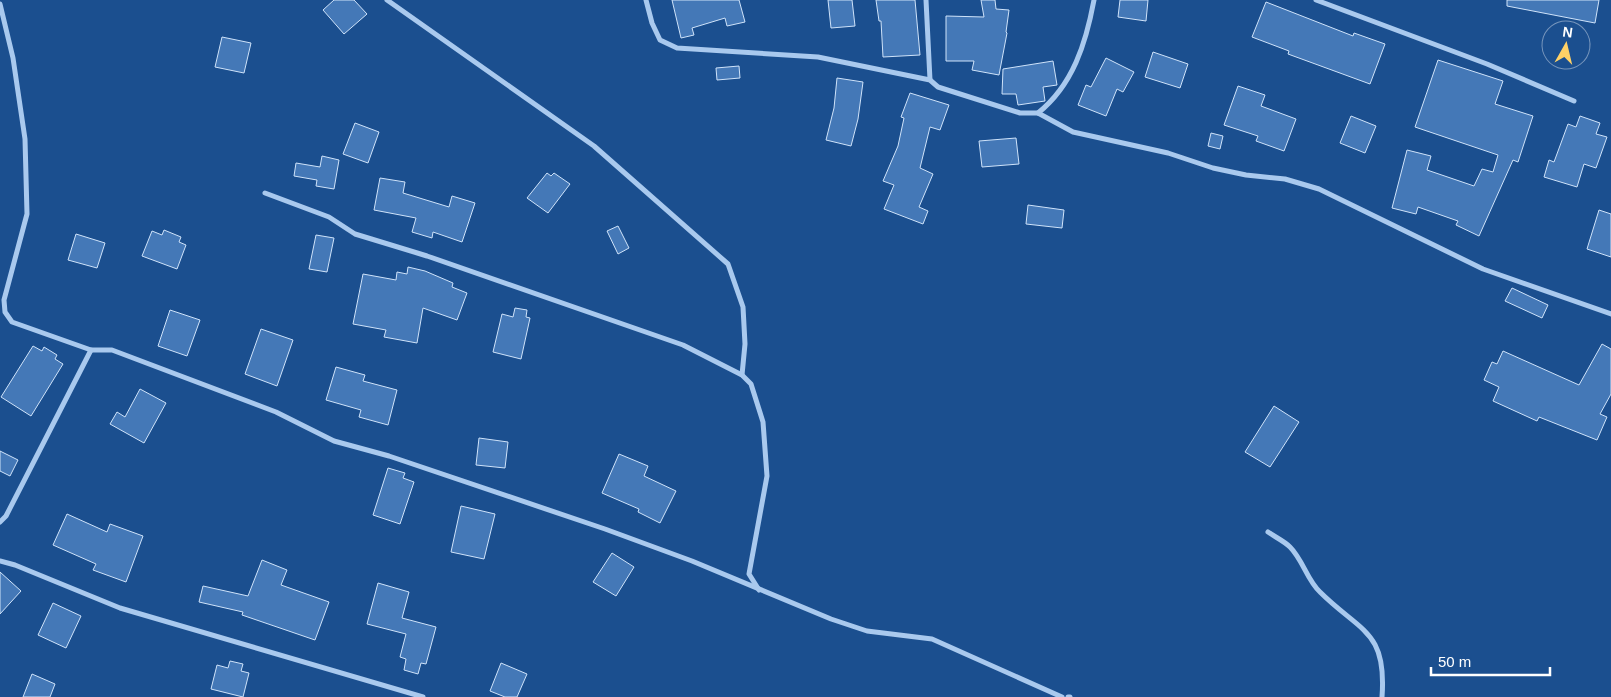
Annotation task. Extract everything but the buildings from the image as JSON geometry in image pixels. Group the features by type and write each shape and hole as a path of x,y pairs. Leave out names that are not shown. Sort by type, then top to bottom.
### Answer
{"street":[{"path":"387,0 594,146 682,221 728,264 743,307 745,344 742,375"},
{"path":"646,0 652,23 660,40 677,48 818,57 930,80 938,87 1020,113 1038,113 1073,132 1168,154 1213,168 1246,175 1285,179 1319,189 1483,269 1611,314"},
{"path":"926,0 930,80"},
{"path":"1038,113 1054,100 1072,73 1087,37 1094,0"},
{"path":"1316,0 1487,64 1574,101"},
{"path":"0,4 13,58 25,139 27,214 4,300 5,312 12,322 91,350 112,350 276,412 334,441 389,456 605,529 692,561 759,591 867,631 932,639 1062,697"},
{"path":"265,193 329,216 355,234 427,256 683,345 742,375 751,384 763,422 767,476 749,574 759,591"},
{"path":"0,522 6,516 91,350"},
{"path":"1268,532 1290,548 1319,591 1367,632 1379,650 1384,673 1382,697"},
{"path":"0,561 15,565 120,608 423,697"}]}
